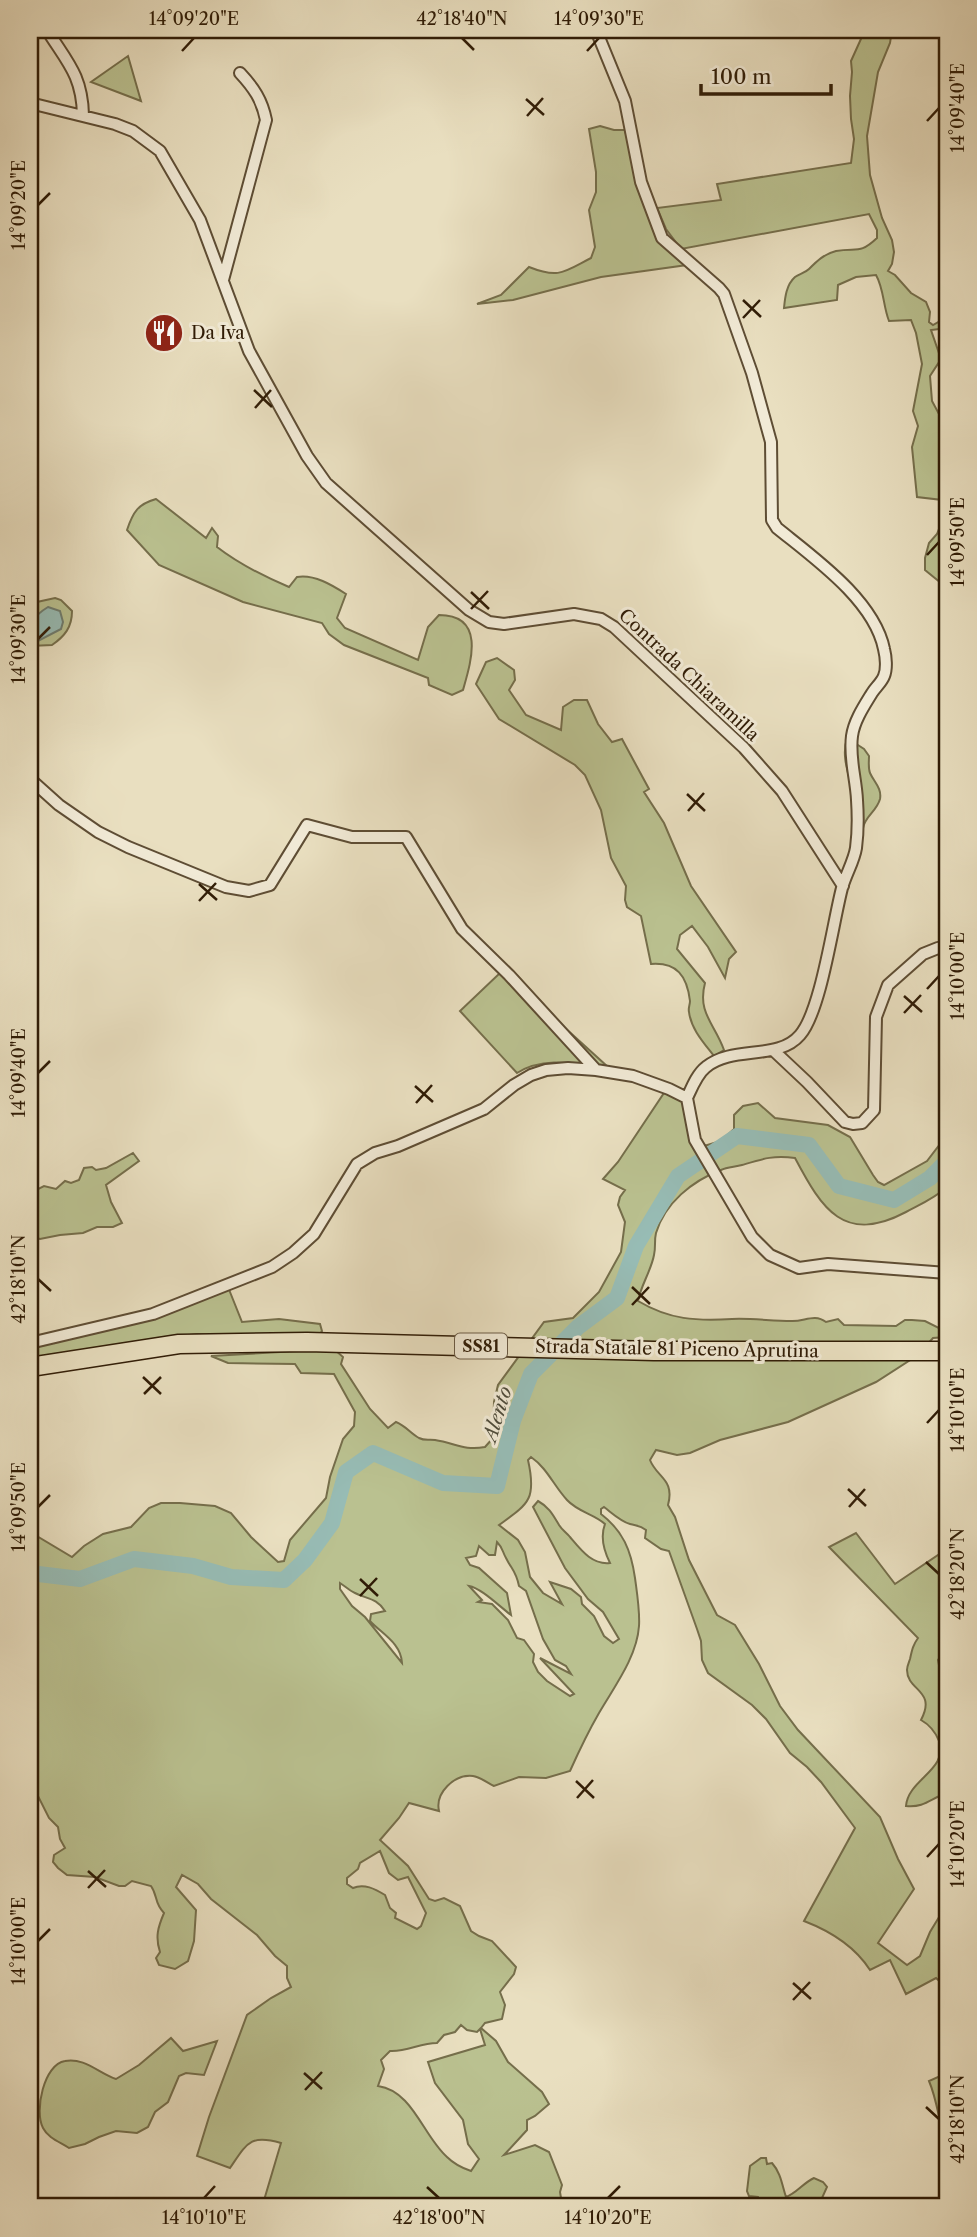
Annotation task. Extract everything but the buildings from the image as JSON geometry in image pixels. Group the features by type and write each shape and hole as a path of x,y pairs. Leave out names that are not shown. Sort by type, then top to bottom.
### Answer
{"highway":[{"name":"Strada Statale 81 Piceno Aprutina","path":"30,1367 179,1343 307,1342 654,1350 947,1351"}],"street":[{"path":"47,30 74,70 83,97 83,115"},
{"path":"596,30 625,101 641,182 662,238 724,295 752,373 771,442 772,520 777,528 834,576 863,606 875,626 884,648 886,662 884,676 860,714 852,733 850,751 857,800 856,849 843,886 820,986 807,1025 799,1037 773,1050 738,1054 716,1061 705,1068 687,1098 695,1140 752,1237 770,1255 799,1268 828,1264 947,1273"},
{"path":"223,280 266,120 259,96 240,73"},
{"name":"Contrada Chiaramilla","path":"30,103 83,115 134,131 160,152 200,220 249,351 307,456 326,483 469,610 489,622 504,624 574,614 601,619 614,627 744,748 774,782 843,886"},
{"path":"30,779 59,805 128,847 226,887 249,891 270,885 307,825 352,837 406,837 462,929 509,975 596,1070"},
{"path":"773,1050 807,1082 838,1117 853,1124 862,1123 874,1110 876,1017 888,985 923,954 947,946"},
{"path":"30,1343 153,1314 272,1267 314,1234 357,1164 375,1153 398,1146 484,1109 531,1075 546,1070 568,1068 596,1070 633,1076 687,1098"}],"green space":[{"path":"865,30 892,30 890,43 878,72 867,136 870,175 894,252 888,271 911,293 926,302 930,312 929,322 933,325 947,317 947,328 931,330 941,359 930,376 932,401 939,414 941,454 947,465 947,588 925,570 929,543 937,534 944,516 942,500 917,497 912,447 918,426 913,411 922,364 911,320 889,321 876,275 856,277 838,285 837,300 784,308 788,288 795,277 828,254 862,249 877,238 877,230 869,214 681,249 666,229 657,208 721,200 717,184 851,163 854,139 850,96 851,61"},
{"path":"128,56 141,101 91,82"},
{"path":"600,126 625,130 656,237 687,265 601,277 513,300 477,304 501,295 529,267 555,273 591,258 595,247 589,210 596,192 596,172 589,129"},
{"path":"156,499 206,538 212,528 218,536 217,547 261,574 289,587 297,577 310,577 346,594 337,618 345,628 418,660 428,627 439,615 454,617 464,623 472,642 463,690 452,695 429,685 428,678 344,645 329,634 322,623 243,602 159,565 127,530 137,510"},
{"path":"55,598 72,611 69,626 64,635 52,645 30,646 30,608 37,602"},
{"path":"497,658 514,670 515,680 509,690 526,715 561,730 563,707 574,700 587,700 598,724 612,742 622,739 649,789 644,792 664,823 691,886 736,952 729,959 725,978 708,947 692,926 680,935 677,949 705,983 705,1011 724,1050 714,1056 692,1024 689,992 679,972 668,965 651,964 641,916 627,907 626,886 611,858 601,810 585,775 575,765 499,719 476,684 486,662"},
{"path":"847,738 864,749 869,756 869,771 880,792 880,799 863,828 858,826 846,766"},
{"path":"509,967 564,1027 608,1067 550,1063 538,1064 517,1073 460,1011"},
{"path":"664,1093 683,1101 697,1148 721,1141 734,1129 734,1115 743,1106 758,1103 775,1118 828,1125 850,1137 873,1175 884,1185 927,1161 947,1135 947,1187 933,1198 906,1212 866,1225 851,1223 826,1206 815,1193 795,1158 768,1158 726,1168 700,1180 681,1194 660,1222 653,1261 638,1301 672,1316 695,1319 796,1321 813,1318 826,1322 838,1319 844,1325 896,1326 905,1320 912,1320 925,1321 947,1332 947,1337 933,1338 918,1355 876,1382 788,1422 720,1440 690,1453 677,1455 656,1450 650,1460 667,1484 670,1496 668,1505 675,1517 689,1560 717,1615 735,1625 780,1706 798,1730 880,1817 914,1889 878,1943 907,1965 920,1956 930,1932 947,1904 947,1988 936,1978 906,1994 890,1960 870,1970 857,1953 841,1940 804,1921 855,1828 821,1782 790,1753 766,1719 752,1705 708,1673 702,1660 701,1641 669,1551 645,1538 644,1528 623,1521 604,1507 601,1514 620,1534 631,1559 639,1626 629,1660 591,1727 570,1771 546,1778 519,1777 494,1786 476,1777 459,1778 443,1791 439,1811 409,1803 380,1840 408,1866 429,1899 435,1901 444,1898 460,1906 471,1931 492,1941 516,1967 500,1992 505,2005 502,2019 485,2023 481,2028 496,2041 508,2062 542,2092 549,2104 527,2120 527,2130 504,2155 535,2145 549,2152 562,2185 561,2198 574,2207 262,2207 281,2143 256,2140 245,2147 230,2168 197,2156 247,2015 291,1987 287,1978 287,1966 257,1935 211,1899 198,1884 182,1875 176,1887 196,1910 194,1941 188,1961 175,1969 159,1965 156,1958 160,1952 158,1932 164,1913 151,1886 132,1881 125,1886 119,1886 95,1877 67,1875 53,1862 54,1855 65,1848 58,1827 49,1818 37,1794 30,1792 30,1532 72,1557 103,1534 131,1527 149,1508 161,1503 215,1506 231,1513 251,1537 278,1562 284,1561 290,1540 326,1498 343,1439 354,1426 355,1412 334,1374 301,1373 295,1364 228,1363 211,1356 334,1349 343,1357 341,1364 370,1409 388,1428 396,1422 421,1439 465,1447 485,1447 493,1438 494,1402 498,1385 544,1322 573,1318 599,1292 621,1252 625,1222 618,1205 625,1190 603,1179 618,1162","holes":["531,1457 542,1466 571,1504 605,1524 603,1544 610,1563 598,1562 587,1556 542,1503 538,1501 533,1507 565,1568 588,1599 603,1612 619,1639 613,1643 604,1636 594,1616 582,1604 581,1597 571,1589 550,1582 562,1604 543,1593 530,1577 525,1552 518,1540 499,1525 528,1500 531,1484 528,1460","497,1542 519,1586 526,1591 543,1639 555,1660 566,1666 571,1674 540,1658 574,1694 570,1696 547,1681 533,1662 534,1654 524,1640 517,1638 508,1620 492,1604 478,1602 482,1600 469,1586 511,1615 507,1593 479,1568 470,1565 466,1558 476,1556 479,1546 489,1555 495,1555","340,1583 382,1607 385,1611 371,1614 370,1621 395,1644 402,1663 340,1589","380,1851 389,1873 398,1880 408,1877 426,1913 421,1926 417,1929 395,1918 396,1913 390,1908 385,1895 365,1886 353,1888 347,1884 347,1878 358,1869 360,1863","461,2025 467,2030 477,2032 480,2029 485,2045 428,2062 435,2083 463,2120 468,2144 479,2159 471,2171 452,2162 400,2096 378,2086 384,2069 381,2060 390,2051 437,2043 444,2035 455,2032"]},
{"path":"133,1153 139,1161 106,1185 122,1223 113,1227 97,1227 83,1233 40,1239 30,1236 30,1193 44,1186 56,1189 65,1181 71,1183 79,1180 84,1168 106,1168"},
{"path":"228,1287 242,1322 279,1319 320,1324 322,1331 320,1334 197,1334 142,1341 30,1362 30,1347"},
{"path":"856,1533 895,1584 947,1549 947,1647 938,1660 947,1675 947,1793 918,1806 906,1806 908,1797 933,1767 941,1751 936,1734 921,1720 925,1710 924,1697 908,1677 908,1666 918,1638 829,1547"},
{"path":"171,2038 183,2051 217,2041 204,2075 186,2073 179,2076 168,2102 155,2112 148,2127 137,2133 116,2131 69,2148 45,2131 40,2120 40,2100 46,2079 58,2064 79,2061 116,2079 139,2065"},
{"path":"947,2073 947,2146 929,2081"},
{"path":"761,2158 766,2158 767,2164 772,2163 775,2167 786,2197 814,2178 823,2182 827,2187 818,2207 764,2207 758,2197 749,2196 747,2191 750,2166"}],"water":[{"path":"48,607 60,611 63,622 61,629 38,641 31,640 33,620"}],"waterway":[{"name":"Alento","path":"30,1573 80,1579 134,1559 193,1566 231,1577 284,1580 305,1560 332,1523 346,1472 373,1453 443,1483 497,1486 513,1421 531,1374 578,1327 617,1298 636,1246 678,1176 737,1136 809,1145 839,1186 894,1200 930,1178 947,1161"}],"place":[{"name":"Da Iva","path":"164,333"}]}
